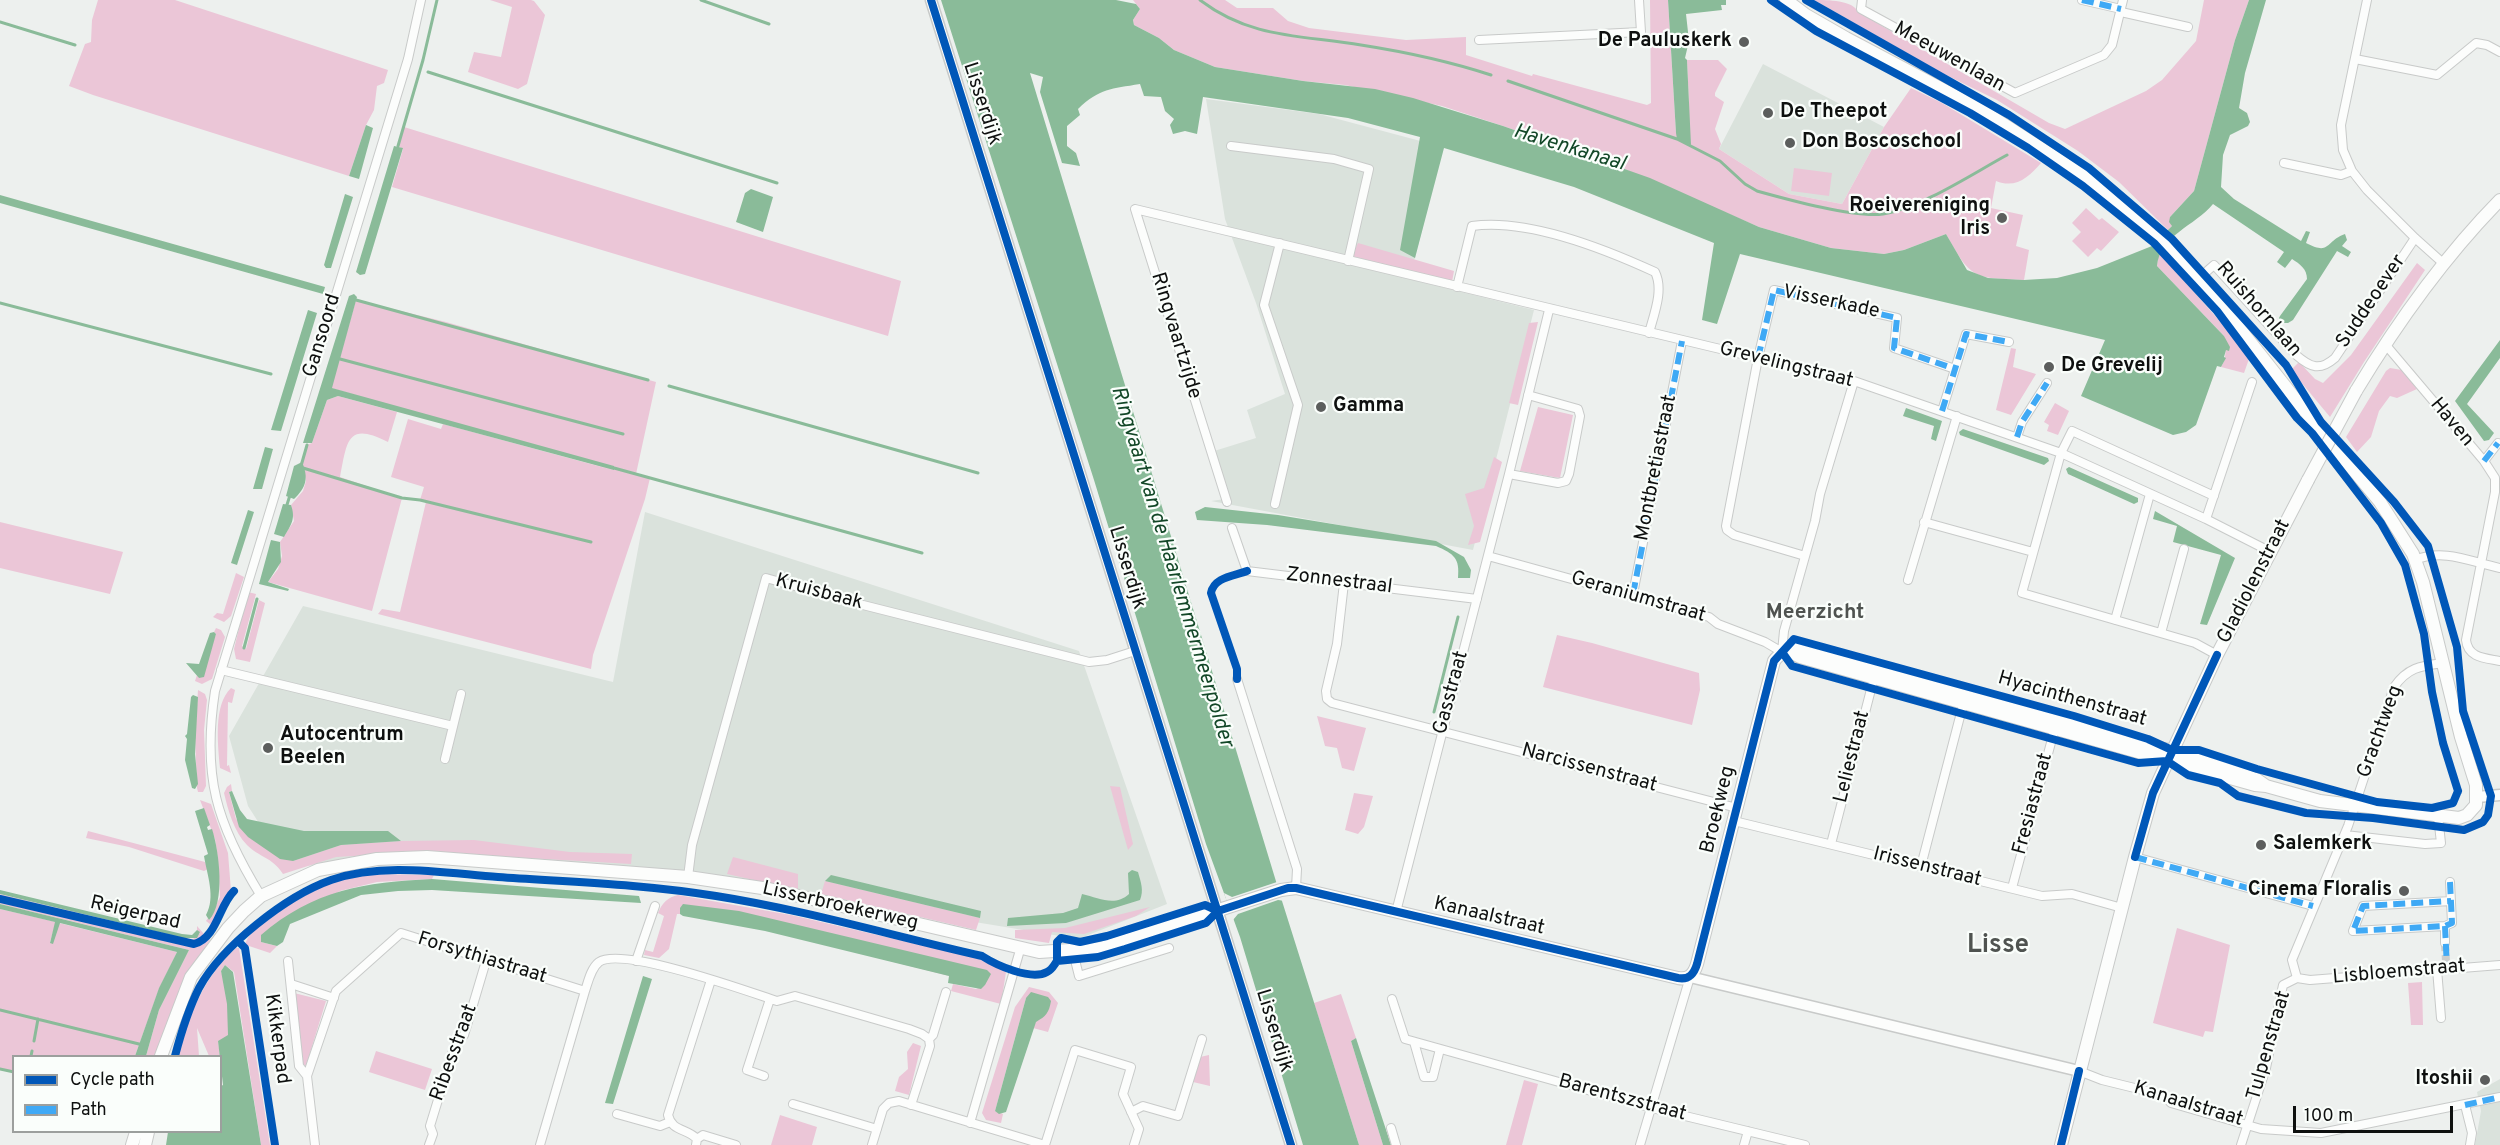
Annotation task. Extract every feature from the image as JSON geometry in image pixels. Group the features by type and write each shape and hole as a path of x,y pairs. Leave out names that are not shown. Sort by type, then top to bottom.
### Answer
{"main road":[{"name":"Ruishornlaan","path":"1786,0 1816,21 1980,109 2086,177 2163,242 2222,305 2319,429 2380,502 2397,526 2415,560 2423,582 2478,797"},
{"name":"Gladiolenstraat","path":"2061,1145 2134,857 2153,793 2169,756 2217,655 2356,391 2385,344 2444,264 2500,200"},
{"name":"Hyacinthenstraat","path":"1785,651 1796,644 1802,645 1875,675 1963,705 2056,725"},
{"name":"Broekweg","path":"1690,977 1697,964 1774,661 1785,651"},
{"name":"Hyacinthenstraat","path":"1875,675 2256,779 2266,786 2320,801 2355,806"},
{"name":"Grachtweg","path":"2355,806 2459,818 2467,815 2476,805 2478,797"},
{"name":"Lisserbroekerweg","path":"162,1055 191,977 228,928 261,896 318,870 376,859 427,857 687,877 768,889 1020,950 1039,952 1073,952 1122,942 1281,890"},
{"name":"Kanaalstraat","path":"1281,890 1296,888 1678,978 1690,977"}],"street":[{"name":"Gansoord","path":"261,896 229,839 212,781 209,728 220,670 408,59 421,0"},
{"name":"Lisserdijk","path":"931,0 1135,651 1223,909 1291,1145"},
{"path":"1479,40 1641,32 1639,0"},
{"name":"Meeuwenlaan","path":"1862,0 1860,9 2015,93 2104,55 2112,45 2122,7"},
{"path":"2082,0 2122,7 2188,27"},
{"path":"2367,0 2340,125 2340,137 2352,171 2367,190 2444,264"},
{"path":"2355,59 2437,75 2476,43 2487,45 2500,52"},
{"path":"1231,146 1334,159 1369,169 1348,261"},
{"path":"2284,163 2341,175 2352,171"},
{"name":"Ringvaartzijde","path":"1174,219 1135,209 1227,502"},
{"name":"Grevelingstraat","path":"1174,219 1854,381 2061,453 2206,519 2271,552"},
{"path":"1457,287 1472,226 1490,224 1516,227 1596,246 1655,272 1659,281 1659,292 1649,333"},
{"name":"Suddeoever","path":"2198,279 2214,265 2296,355 2313,367 2321,368 2335,358 2415,238"},
{"path":"1275,504 1298,405 1264,305 1280,243"},
{"name":"Visserkade","path":"1758,358 1774,290 1897,318 1894,348 1955,369"},
{"name":"Gasstraat","path":"1396,912 1549,310"},
{"path":"1942,411 1966,334 2009,342"},
{"name":"Montbretiastraat","path":"1633,594 1682,341"},
{"name":"Haven","path":"2385,344 2484,461 2495,478 2495,492 2466,640 2470,652 2480,657 2500,661"},
{"path":"1758,358 1726,521 1727,530 1734,535 1805,556"},
{"name":"Broekweg","path":"1785,651 1784,631 1823,483 1854,381"},
{"path":"2206,519 2252,382"},
{"path":"2017,437 2022,423 2047,383"},
{"path":"1509,474 1558,483 1566,481 1569,474 1580,416 1578,409 1528,395"},
{"path":"1908,580 1957,416"},
{"path":"2214,496 2072,431 2061,453 2022,593 2195,643 2217,655"},
{"path":"2484,461 2500,443"},
{"path":"2115,620 2150,494"},
{"path":"1924,522 2033,552"},
{"name":"Zonnestraal","path":"1232,528 1247,571 1477,599"},
{"path":"2162,633 2184,549"},
{"path":"2415,560 2431,554 2500,568"},
{"name":"Geraniumstraat","path":"1488,556 1633,594 1709,617 1718,624 1785,651"},
{"name":"Kruisbaak","path":"687,877 692,845 766,578 1089,662 1107,660 1135,651"},
{"name":"Narcissenstraat","path":"1344,583 1337,644 1327,699 1332,703 1737,808"},
{"name":"Grachtweg","path":"2355,806 2394,687 2403,674 2419,667 2444,663"},
{"path":"220,670 453,726"},
{"name":"Leliestraat","path":"1831,844 1875,675"},
{"path":"1237,679 1296,869 1296,888"},
{"path":"445,759 461,694"},
{"path":"1921,866 1963,705"},
{"name":"Fresiastraat","path":"2012,888 2056,725"},
{"path":"2478,797 2500,795"},
{"name":"Tulpenstraat","path":"2241,1145 2266,1068 2283,985 2297,978 2292,960 2355,806"},
{"path":"2344,835 2425,844 2441,843 2438,816"},
{"name":"Irissenstraat","path":"1734,821 2042,896 2072,894 2122,908"},
{"path":"2134,857 2313,906"},
{"path":"2450,882 2451,901 2452,923 2445,926 2353,931 2363,906 2451,901"},
{"path":"636,961 655,906"},
{"path":"2445,926 2445,944"},
{"name":"Forsythiastraat","path":"315,1145 307,1076 336,991 401,933 585,991"},
{"path":"1073,952 1079,976 1169,948"},
{"path":"970,1123 1020,950"},
{"path":"540,1145 592,971 598,962 607,959 661,965 777,1001 795,996 922,1034 928,1039 930,1046 911,1105"},
{"name":"Ribesstraat","path":"429,1145 433,1134 430,1126 441,1089 456,1041 464,1035 486,961"},
{"name":"Forsythiastraat","path":"288,962 299,1066 307,1076"},
{"name":"Lisbloemstraat","path":"2297,978 2310,980 2437,969 2447,965 2500,965"},
{"path":"2437,969 2440,1018"},
{"path":"1640,1145 1690,977"},
{"name":"Kanaalstraat","path":"1690,977 2079,1071 2102,1080 2163,1095 2171,1103 2261,1129 2321,1133 2500,1097"},
{"path":"711,980 668,1115 670,1122 676,1128 694,1135 696,1142 703,1135 736,1145"},
{"path":"291,984 334,998"},
{"path":"928,1039 933,1035 946,992"},
{"path":"764,1076 747,1070 770,999"},
{"path":"1392,999 1405,1040 1414,1042 1424,1077 1433,1077 1440,1049"},
{"path":"1131,1112 1143,1106 1178,1116 1202,1039"},
{"name":"Barentszstraat","path":"1414,1042 1652,1108 1805,1145"},
{"path":"872,1145 884,1109 889,1103 899,1101 1045,1145 1075,1050 1131,1067 1123,1094 1139,1129 1134,1145"},
{"path":"793,1104 877,1130"},
{"path":"2464,1105 2472,1133 2470,1145"},
{"path":"618,1114 660,1126 670,1122"},
{"path":"1391,1128 1396,1145"},
{"path":"1744,1145 1748,1131"}],"shaded area":[{"path":"98,0 175,0 388,70 384,83 377,86 374,110 366,125 349,176 69,86 85,44 91,42 92,20"},
{"path":"490,0 531,0 545,15 527,84 518,89 468,72 474,52 501,57 512,7"},
{"path":"1133,0 1225,0 1237,8 1273,8 1288,21 1309,28 1406,40 1466,37 1466,55 1532,76 1533,74 1647,105 1651,103 1650,0 1668,0 1676,133 1689,104 1687,60 1718,60 1727,69 1715,93 1715,96 1724,102 1715,129 1721,144 1719,149 1789,194 1842,204 1884,127 1911,88 1942,103 2041,163 2027,177 2016,183 1996,181 1991,208 2023,215 2016,246 2029,250 2024,280 1994,278 1975,273 1962,260 1946,234 1904,250 1884,254 1831,248 1759,227 1615,165 1442,106 1345,85 1215,67 1174,50 1159,38 1134,25 1133,20 1140,9"},
{"path":"1814,0 1851,5 1858,12 2049,123 2065,129 2146,91 2162,80 2196,41 2204,0 2249,0 2235,40 2194,191 2170,217 2172,226 2168,230 2119,182 2078,151 1997,100 1942,73"},
{"path":"1763,64 1884,127 1842,204 1789,194 1719,149"},
{"path":"1206,99 1319,114 1443,147 1415,258 1405,278 1534,310 1473,550 1211,501 1225,499 1211,452 1256,438 1247,410 1285,394 1256,303 1225,219"},
{"path":"404,127 901,281 888,336 392,187 403,149 398,146"},
{"path":"1794,168 1832,173 1829,196 1791,191"},
{"path":"2086,208 2099,220 2102,218 2119,232 2101,251 2097,248 2088,257 2072,241 2081,232 2072,223"},
{"path":"1358,243 1454,271 1452,282 1352,256"},
{"path":"2159,252 2231,334 2249,359 2244,373 2221,367 2226,348 2224,336 2157,266"},
{"path":"2417,263 2425,270 2330,417 2291,370 2299,362 2315,379 2323,383 2351,355"},
{"path":"356,300 446,322 656,382 636,474 650,478 593,655 591,669 378,614 382,609 400,612 426,502 420,500 424,487 391,477 408,419 441,429 443,424 613,470 331,388"},
{"path":"1538,322 1518,405 1509,403 1529,323"},
{"path":"2011,348 2016,349 2013,367 2036,374 2011,415 1996,410"},
{"path":"2390,368 2402,370 2417,389 2397,398 2390,396 2379,411 2371,437 2357,452 2346,437"},
{"path":"338,396 397,412 388,442 364,434 357,434 351,438 347,445 340,477 402,498 372,611 268,582 278,569 282,556 280,542 294,521 291,505 303,491 306,481 302,462 307,445 312,443 327,400"},
{"path":"2055,403 2069,411 2058,435 2047,431 2049,425 2044,422"},
{"path":"1538,407 1573,415 1560,478 1520,471"},
{"path":"1494,457 1502,462 1480,542 1468,545 1474,526 1465,494 1484,488"},
{"path":"645,512 1079,651 1167,904 1078,939 653,869 470,856 287,867 248,806 229,736 303,606 613,682"},
{"path":"0,522 123,552 110,594 0,568"},
{"path":"236,573 244,577 231,616 224,622 213,617 217,613 223,614"},
{"path":"248,592 256,594 242,646 246,649 259,600 265,603 250,662 236,659 234,649"},
{"path":"216,628 221,630 225,637 212,679 202,684 195,681 197,675 199,678 216,634 214,632"},
{"path":"1557,635 1699,673 1700,690 1692,725 1543,687"},
{"path":"231,688 235,690 232,703 228,702 227,766 229,765 231,773 220,768 218,726 221,704"},
{"path":"198,690 205,694 207,700 204,730 206,786 203,792 198,792 197,788 195,737"},
{"path":"1317,716 1366,728 1354,771 1342,768 1337,748 1325,746"},
{"path":"231,784 232,791 229,792 236,819 293,861 341,845 474,840 570,852 632,854 631,864 424,852 336,857 283,874 270,860 247,845 238,834 224,793"},
{"path":"1110,786 1120,787 1133,844 1128,850"},
{"path":"1354,793 1373,796 1364,827 1358,834 1345,830"},
{"path":"200,800 211,804 228,853 231,891 223,901 213,923 210,924 206,921 208,918 209,920 220,897 218,859 215,839"},
{"path":"88,831 205,862 208,869 204,871 129,847 86,838"},
{"path":"733,857 798,874 798,890 727,874"},
{"path":"373,874 434,875 432,879 377,882 340,891 261,942 277,946 270,953 246,945 248,938 256,929 307,895 338,881"},
{"path":"825,881 980,918 976,930 821,894"},
{"path":"0,894 183,938 193,939 200,933 197,926 204,934 196,942 173,938 0,897"},
{"path":"678,895 791,915 977,958 1006,972 1001,1004 951,991 953,984 976,989 985,985 680,908 669,949 659,958 644,955 645,950 653,952 664,916 658,913 663,903"},
{"path":"0,902 195,947 204,944 208,938 210,940 189,975 156,1055 146,1055 159,1010 189,950 0,904"},
{"path":"1150,907 1136,916 1084,934 1052,932 1049,943 1015,938 1015,930 1065,928"},
{"path":"0,909 56,922 50,942 52,943 59,923 177,952 159,989 135,1055 12,1055 12,1073 0,1069"},
{"path":"2177,928 2230,945 2213,1032 2205,1031 2203,1037 2153,1023"},
{"path":"236,948 239,948 270,1145 261,1145 234,972 225,965 221,971 231,1005 232,1040 218,1041 220,1055 209,1055 197,1028 199,1055 176,1055 192,1012 206,984"},
{"path":"2422,982 2423,1025 2411,1025 2408,983"},
{"path":"1029,987 1049,992 1058,1003 1048,1032 1033,1028 1036,1021 1026,998 995,1111 1003,1114 1001,1123 986,1120 982,1113 1015,1007"},
{"path":"294,993 326,1001 306,1066 303,1064"},
{"path":"1341,994 1356,1038 1351,1041 1383,1145 1359,1145 1314,1003"},
{"path":"913,1043 921,1046 909,1095 895,1091 899,1077 908,1069 907,1052"},
{"path":"376,1051 432,1069 425,1090 369,1072"},
{"path":"1209,1055 1210,1086 1193,1082 1200,1057"},
{"path":"2500,1079 2500,1145 2475,1145 2481,1111 2477,1092"},
{"path":"1524,1080 1538,1084 1522,1145 1506,1145"},
{"path":"780,1115 817,1127 812,1145 771,1145"}],"water":[{"name":"Ringvaart van de Haarlemmermeerpolder","path":"941,0 1116,0 1136,4 1140,9 1133,20 1134,25 1159,38 1174,50 1215,67 1303,81 1375,89 1413,98 1503,126 1650,178 1759,227 1831,248 1884,254 1904,250 1946,234 1967,270 1988,278 2024,280 2057,278 2097,268 2152,246 2172,226 2169,222 2170,217 2194,191 2235,40 2249,0 2266,0 2245,73 2239,108 2247,113 2250,122 2248,126 2230,135 2223,155 2221,187 2234,199 2301,241 2306,231 2310,232 2306,243 2314,247 2324,248 2345,234 2347,240 2342,246 2351,252 2348,257 2337,251 2293,320 2282,323 2280,316 2307,279 2307,275 2292,259 2285,268 2277,262 2284,252 2213,204 2164,246 2157,266 2224,336 2230,347 2229,351 2226,350 2224,357 2226,358 2221,367 2217,366 2196,425 2186,432 2173,435 2081,396 2105,340 1740,254 1717,324 1702,320 1714,243 1574,187 1444,148 1415,258 1400,250 1420,137 1348,118 1203,97 1197,134 1185,131 1173,134 1170,125 1174,119 1165,111 1161,97 1144,96 1140,84 1100,93 1078,109 1080,115 1067,126 1067,146 1076,153 1080,166 1062,163 1040,92 1043,77 1030,73 1282,901 1359,1145 1303,1145 1240,937 1206,844 1094,480"},
{"path":"1668,0 1726,0 1726,5 1721,5 1722,10 1686,14 1689,41 1685,58 1687,60 1691,145 1677,139 1676,133"},
{"path":"366,125 373,128 359,179 349,176"},
{"path":"394,146 403,148 365,274 360,275 356,272"},
{"path":"751,189 773,197 763,232 736,222 745,193"},
{"path":"345,194 353,197 331,268 326,268 324,265"},
{"path":"0,195 325,287 323,294 0,203"},
{"path":"354,294 357,297 332,388 614,466 614,470 338,396 327,400 312,443 303,443 349,296"},
{"path":"308,310 317,313 281,431 271,430"},
{"path":"2500,340 2500,358 2467,404 2494,433 2489,440 2484,441 2455,401"},
{"path":"1906,408 1942,421 1936,441 1931,439 1934,426 1903,416"},
{"path":"1963,429 2048,458 2049,461 2044,465 1960,435 1959,432"},
{"path":"265,447 273,449 262,489 253,489"},
{"path":"302,462 306,478 301,491 294,499 286,496 294,466"},
{"path":"2069,467 2138,498 2138,502 2134,504 2068,474 2066,469"},
{"path":"283,504 291,505 293,514 291,525 284,537 274,534"},
{"path":"1205,507 1278,515 1436,541 1464,557 1471,570 1470,578 1458,578 1457,561 1436,546 1267,525 1197,520 1195,512"},
{"path":"248,510 254,512 237,565 231,563"},
{"path":"2155,511 2235,558 2207,625 2200,624 2221,555 2173,542 2177,526 2153,519"},
{"path":"271,540 280,542 281,562 268,582 289,589 288,591 259,584"},
{"path":"210,633 216,634 204,677 199,678 186,663 199,664"},
{"path":"193,695 198,697 195,754 198,784 195,789 192,788 185,760 187,739 185,736"},
{"path":"232,791 240,810 247,819 304,831 388,831 401,841 341,845 293,861 280,859 248,837 239,827 229,792"},
{"path":"204,808 210,825 207,827 208,830 212,829 215,838 220,876 218,902 209,920 206,915 211,893 204,856 208,854 195,811"},
{"path":"1132,870 1138,872 1142,890 1140,900 1066,923 1007,926 1008,918 1063,913 1078,908 1082,894 1112,901 1124,898 1129,894 1128,873"},
{"path":"831,875 981,911 980,918 825,881"},
{"path":"432,879 639,896 641,903 432,890 398,891 361,895 290,924 283,942 277,946 261,942 261,935 281,920 320,898 362,886"},
{"path":"0,890 182,934 192,935 197,930 200,932 197,938 183,938 0,894"},
{"path":"0,904 189,950 159,1010 146,1055 135,1055 159,988 177,952 60,923 53,944 50,943 55,922 0,909"},
{"path":"683,904 739,911 987,970 991,974 981,989 948,983 949,976 765,931 683,916 680,914 680,908"},
{"path":"225,965 233,972 261,1145 166,1145 168,1133 222,1133 222,1055 220,1055 218,1041 228,1035 227,1004 221,971"},
{"path":"643,976 652,979 613,1104 605,1103"},
{"path":"1031,992 1048,997 1051,1001 1050,1005 1046,1014 1036,1022 1006,1112 999,1114 995,1111 1026,998"},
{"path":"1356,1038 1391,1145 1383,1145 1351,1041"}],"pier":[{"path":"1280,881 1285,901 1278,900 1238,914 1233,920 1224,893 1232,897"}],"waterway":[{"path":"398,146 423,60 437,0"},
{"path":"701,0 769,24"},
{"path":"1200,0 1219,13 1258,29 1411,54 1491,75"},
{"path":"0,22 75,45"},
{"path":"428,72 777,183"},
{"path":"1508,81 1677,139 1720,161 1745,184 1757,191 1820,207 1855,213 1883,214 1898,211 1930,198 2007,155"},
{"path":"356,300 648,380"},
{"path":"0,303 271,374"},
{"path":"340,359 623,434"},
{"path":"669,386 978,473"},
{"path":"301,466 307,445"},
{"path":"303,468 402,498 420,500 591,542"},
{"path":"614,468 922,553"},
{"path":"286,508 290,495"},
{"path":"244,648 257,599"},
{"path":"1434,712 1458,617"},
{"path":"0,1010 139,1044"},
{"path":"34,1041 38,1019"},
{"path":"31,1055 32,1051"},
{"path":"0,1069 12,1072"}],"tunnel":[{"path":"2445,943 2446,962"}],"marked path":[{"path":"2082,0 2121,9"},
{"path":"1758,358 1774,290 1897,318 1894,348 1955,369"},
{"path":"1942,411 1966,334 2009,342"},
{"path":"1633,594 1682,341"},
{"path":"2017,437 2022,422 2047,383"},
{"path":"2484,461 2498,443"},
{"path":"2135,857 2313,906"},
{"path":"2450,882 2452,923 2445,926 2353,931 2363,906 2451,901"},
{"path":"2445,926 2447,968"},
{"path":"2465,1105 2500,1097"}],"cycle path":[{"path":"931,0 1291,1145"},
{"path":"1771,0 1816,31 1970,113 2028,148 2083,186 2154,243 2217,311 2297,418 2312,433 2381,523 2405,565 2424,634 2432,692 2443,743 2458,791"},
{"path":"1782,652 1792,666 2138,763 2167,761 2188,775 2220,783 2238,796 2306,813 2373,818 2464,830 2483,822 2488,815 2491,796 2463,711 2457,647 2428,546 2394,502 2321,422 2286,365 2172,239 2089,168 2009,115 1806,0"},
{"path":"1237,679 1237,669 1211,593 1220,580 1247,571"},
{"path":"1057,961 1098,957 1125,949 1206,923 1218,911 1288,888 1296,888 1678,978 1688,977 1693,973 1697,964 1774,661 1794,639 2074,716 2148,739 2172,750 2199,750 2257,769 2377,802 2432,808 2453,803 2458,791"},
{"path":"2135,857 2153,793 2217,655"},
{"path":"175,1055 191,1005 199,988 209,972 239,940 276,910 313,888 331,880 371,871 435,871 634,886 716,896 816,916 982,956 996,964 1032,975 1047,972 1053,967 1057,961 1057,942 1061,938 1080,942 1107,936 1205,905 1218,911"},
{"name":"Reigerpad","path":"0,899 194,944 202,941 208,935 234,891"},
{"name":"Kikkerpad","path":"239,942 245,948 275,1145"},
{"path":"2061,1145 2079,1071"}],"place":[{"name":"De Pauluskerk","path":"1744,42"},
{"name":"De Theepot","path":"1768,113"},
{"name":"Don Boscoschool","path":"1790,143"},
{"name":"Roeivereniging Iris","path":"2002,218"},
{"name":"De Grevelij","path":"2049,367"},
{"name":"Gamma","path":"1321,407"},
{"name":"Autocentrum Beelen","path":"268,748"},
{"name":"Salemkerk","path":"2261,845"},
{"name":"Cinema Floralis","path":"2404,891"},
{"name":"Itoshii","path":"2485,1080"}],"district":[{"name":"Meerzicht","path":"1815,614"},
{"name":"Lisse","path":"1998,947"}],"water label":[{"name":"Havenkanaal","path":"1569,149"}]}
